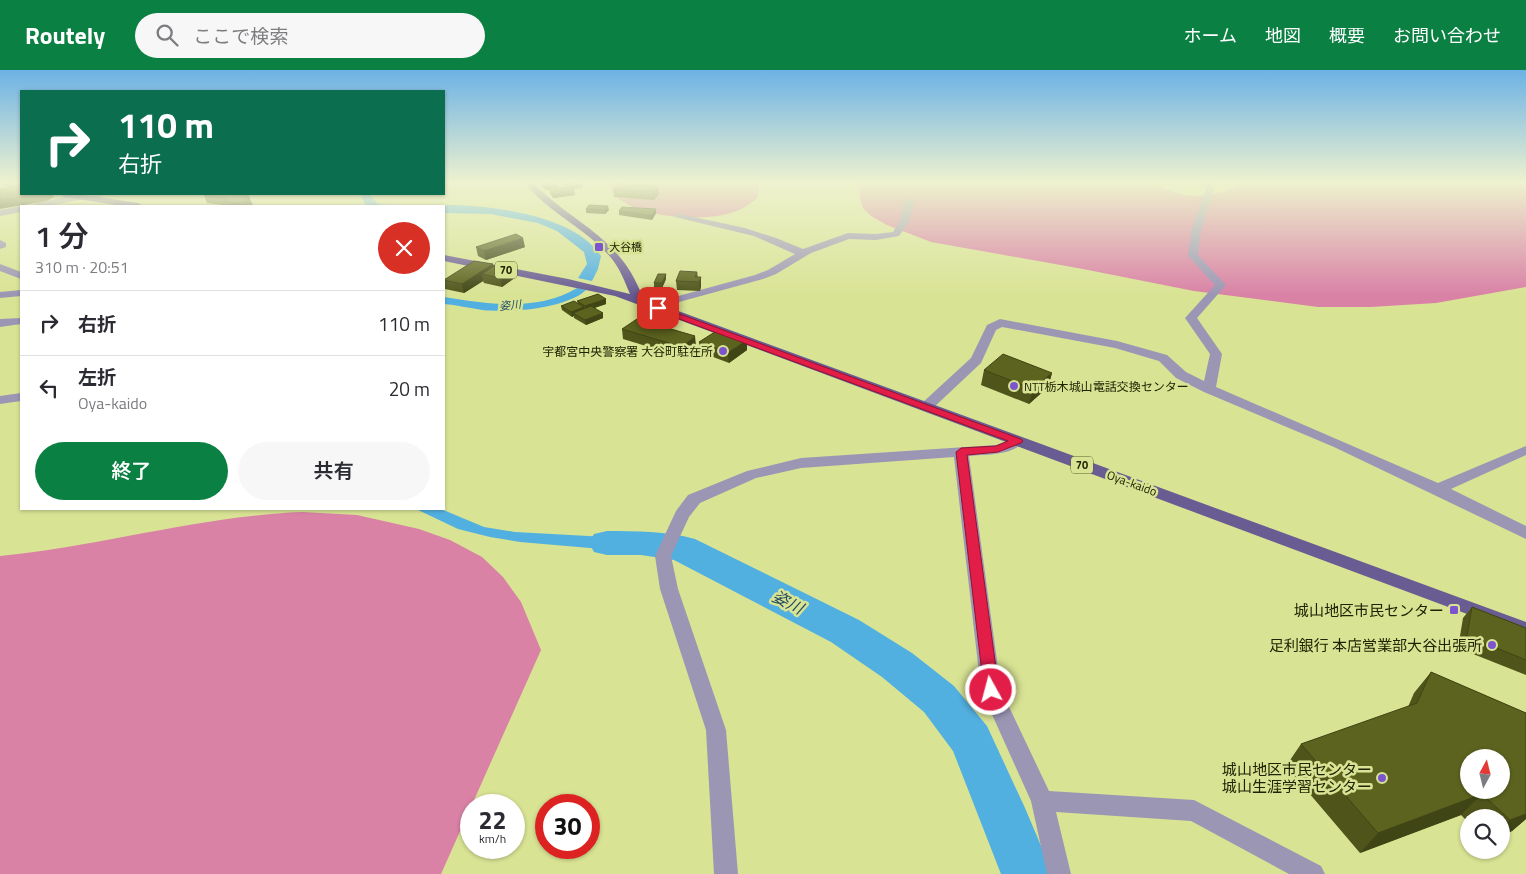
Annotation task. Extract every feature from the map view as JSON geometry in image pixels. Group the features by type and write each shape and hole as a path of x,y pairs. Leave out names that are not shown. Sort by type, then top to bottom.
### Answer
{"main road":[{"path":"571,221 611,251 630,278 638,301"},
{"name":"70","path":"445,258 594,287 638,301"},
{"name":"Oya-kaido","path":"638,301 1526,629"}],"street":[{"path":"700,221 782,242 802,253"},
{"path":"658,308 675,300 759,278 802,253 848,236 876,237 896,234 904,221"},
{"path":"1200,221 1196,231 1193,256 1221,284 1191,318 1216,354 1209,389"},
{"path":"462,274 478,264"},
{"path":"1,267 20,276"},
{"path":"0,295 20,293"},
{"path":"0,323 20,321"},
{"path":"926,406 977,360 991,328 1000,323 1117,345 1163,358 1181,376 1438,489 1526,533"},
{"path":"0,400 20,397"},
{"path":"726,874 716,730 669,589 663,556 682,515 694,499 752,474 801,463 998,449 1017,441"},
{"path":"1438,489 1526,450"},
{"path":"961,452 991,690 1042,802 1059,874"},
{"path":"1042,802 1194,811 1313,874"}],"shaded area":[{"path":"879,221 1526,221 1526,287 1436,303 1371,307 1318,307 1194,291 931,242"},
{"path":"302,512 357,515 419,529 450,540 482,557 503,577 521,602 541,650 477,794 460,794 460,831 441,874 0,874 0,556 226,519"}],"water":[{"path":"525,221 548,221 573,231 589,242 601,256 598,269 592,281 578,278 587,264 584,252 557,231 538,223"},
{"path":"577,288 586,290 565,302 521,310 493,311 445,304 445,297 494,304 512,304 545,301 562,296"},
{"path":"418,510 443,510 484,527 515,532 625,538 652,542 648,553 520,542 458,529"}],"building":[{"path":"516,234 523,238 484,251 476,247"},
{"path":"474,261 493,264 462,284 445,279"},
{"path":"497,264 515,268 500,278 482,274"},
{"path":"680,271 697,272 695,277 701,277 699,282 676,281"},
{"path":"658,274 666,274 662,283 654,283"},
{"path":"598,294 606,299 585,306 577,301"},
{"path":"574,301 584,307 571,312 561,306"},
{"path":"591,306 603,313 585,320 573,313"},
{"path":"637,319 695,336 682,347 622,329"},
{"path":"718,330 747,340 728,353 699,342"},
{"path":"1003,354 1052,373 1033,389 984,370"},
{"path":"1472,607 1526,628 1526,660 1467,636"},
{"name":"城山地区市民センター 城山生涯学習センター","path":"1431,672 1526,713 1526,814 1510,820 1510,809 1498,809 1487,799 1510,799 1510,749 1460,749 1460,799 1469,799 1378,833 1301,744 1417,703"}],"waterway":[{"name":"姿川","path":"607,543 641,543 682,548 845,631 897,665 939,699 971,740 1027,874"}],"place":[{"name":"大谷橋","path":"599,247"},
{"name":"宇都宮中央警察署 大谷町駐在所","path":"723,351"},
{"name":"NTT栃木城山電話交換センター","path":"1014,386"},
{"name":"城山地区市民センター","path":"1454,610"},
{"name":"足利銀行 本店営業部大谷出張所","path":"1492,645"},
{"name":"城山地区市民センター 城山生涯学習センター","path":"1382,778"}],"route":[{"path":"658,308 1017,441 998,449 961,452 991,690"}]}
